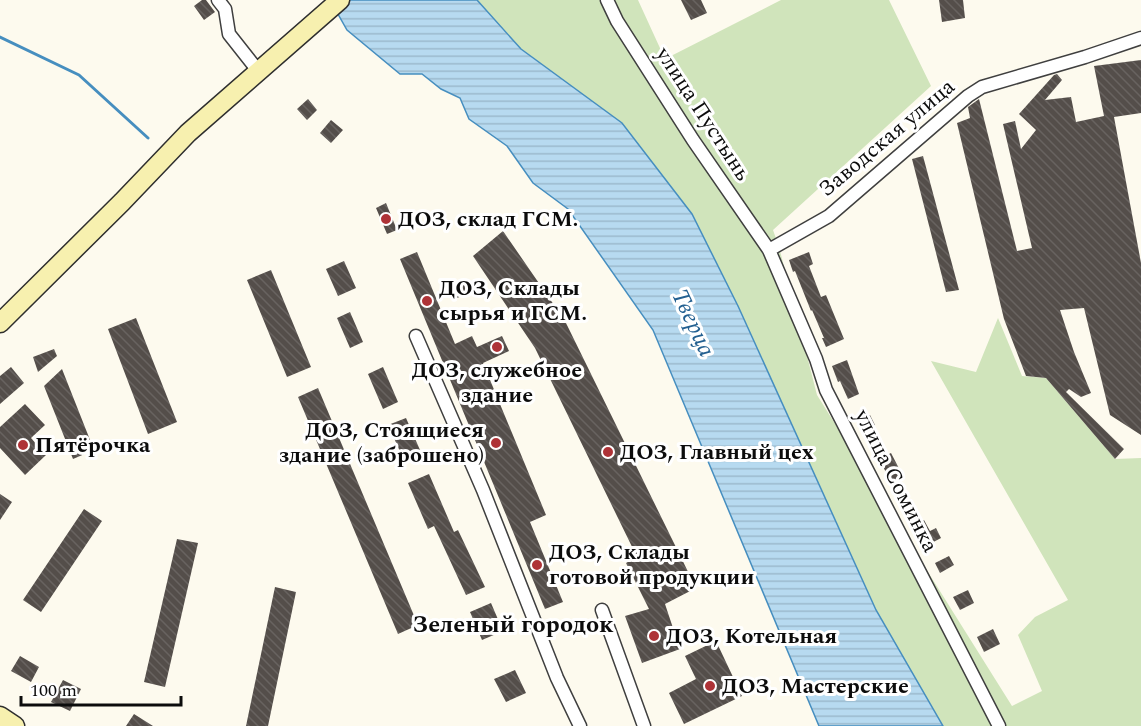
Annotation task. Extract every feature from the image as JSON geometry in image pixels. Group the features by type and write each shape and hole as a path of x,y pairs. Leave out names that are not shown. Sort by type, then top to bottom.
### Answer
{"street":[{"path":"218,0 225,9 229,34 259,72"},
{"path":"0,323 188,133 340,0"},
{"name":"улица Пустынь","path":"607,0 617,21 693,140 769,250"},
{"name":"Заводская улица","path":"769,250 829,216 968,96 982,87 1141,38"},
{"name":"улица Соминка","path":"769,250 816,359 826,390 999,726"},
{"path":"416,336 483,490 557,678 580,726"},
{"path":"602,610 644,726"},
{"path":"0,716 15,726"}],"green space":[{"path":"477,0 638,0 665,59 781,0 889,0 931,86 773,230 817,395 1012,706 1042,691 1018,635 1035,617 1068,600 931,361 976,372 998,318 1022,376 1046,378 1115,459 1141,458 1141,726 943,726 876,610 738,306 692,214 622,123 521,49"}],"water":[{"name":"Тверца","path":"330,0 477,0 521,49 622,123 692,214 738,306 876,610 943,726 819,726 653,330 568,209 533,183 507,146 469,119 460,98 441,89 422,74 400,74 347,30"}],"building":[{"path":"206,0 215,12 204,20 194,6"},
{"path":"681,0 701,0 707,13 691,20"},
{"path":"939,0 963,0 965,18 942,22"},
{"path":"1141,60 1141,113 1114,117 1141,263 1141,435 1110,415 1084,308 1060,310 1091,393 1081,397 1069,389 1066,392 1124,449 1115,459 1046,378 1026,376 1004,319 957,123 970,118 968,107 979,99 1017,251 1032,248 1003,124 1015,121 1021,149 1036,130 1019,114 1057,74 1062,80 1045,100 1071,97 1076,122 1104,116 1094,66"},
{"path":"308,99 317,110 307,120 297,109"},
{"path":"331,120 343,130 331,143 320,133"},
{"path":"923,156 959,290 946,292 912,159"},
{"name":"ДОЗ, склад ГСМ.","path":"386,203 397,230 387,234 376,208"},
{"name":"ДОЗ, Главный цех","path":"503,231 565,321 696,588 665,604 680,649 642,663 625,616 649,609 626,563 637,557 535,348 473,256"},
{"path":"417,252 455,344 472,336 477,347 502,336 509,351 483,363 546,515 530,522 563,602 545,609 400,259"},
{"path":"809,252 813,264 809,266 821,297 826,295 844,339 826,347 789,260"},
{"path":"344,261 356,288 338,296 326,269"},
{"path":"271,270 311,367 287,377 247,280"},
{"path":"468,281 472,292 457,298 452,287"},
{"path":"350,312 363,342 350,348 337,318"},
{"path":"136,318 177,422 148,434 108,329"},
{"path":"54,349 57,356 38,372 33,357"},
{"path":"847,360 859,394 848,399 832,366"},
{"path":"11,367 24,383 0,404 0,376"},
{"path":"383,367 398,402 383,409 368,374"},
{"path":"62,369 94,450 73,459 44,386"},
{"path":"318,388 418,625 398,634 298,397"},
{"path":"25,404 45,425 31,438 46,455 25,475 0,448 0,427"},
{"path":"870,415 875,425 864,430 859,421"},
{"path":"406,418 420,450 403,458 388,425"},
{"path":"891,453 904,478 892,484 879,459"},
{"path":"429,474 454,532 458,530 485,587 466,595 434,526 428,529 408,483"},
{"path":"0,494 12,502 0,520"},
{"path":"914,505 930,531 936,528 941,538 926,546 906,509"},
{"path":"84,509 102,521 41,612 23,600"},
{"path":"177,539 198,543 165,687 144,682"},
{"path":"949,556 954,565 940,573 935,563"},
{"path":"275,587 296,592 268,726 246,726"},
{"path":"968,590 974,603 960,610 953,597"},
{"path":"491,603 503,631 482,640 470,612"},
{"path":"993,629 1000,644 984,652 977,637"},
{"name":"ДОЗ, Мастерские","path":"716,641 742,696 684,724 669,693 696,679 685,656"},
{"path":"20,656 39,667 31,682 11,671"},
{"path":"515,670 526,693 506,702 494,679"},
{"path":"63,680 81,689 70,711 51,702"},
{"path":"134,714 153,726 126,726"}],"waterway":[{"path":"0,37 79,75 148,138"}],"place":[{"name":"ДОЗ, склад ГСМ.","path":"386,219"},
{"name":"ДОЗ, Склады сырья и ГСМ.","path":"427,301"},
{"name":"ДОЗ, служебное здание","path":"497,347"},
{"name":"ДОЗ, Стоящиеся здание (заброшено)","path":"496,443"},
{"name":"Пятёрочка","path":"23,445"},
{"name":"ДОЗ, Главный цех","path":"608,452"},
{"name":"ДОЗ, Склады готовой продукции","path":"537,565"},
{"name":"ДОЗ, Котельная","path":"654,636"},
{"name":"ДОЗ, Мастерские","path":"710,686"}],"district":[{"name":"Зеленый городок","path":"513,625"}]}
